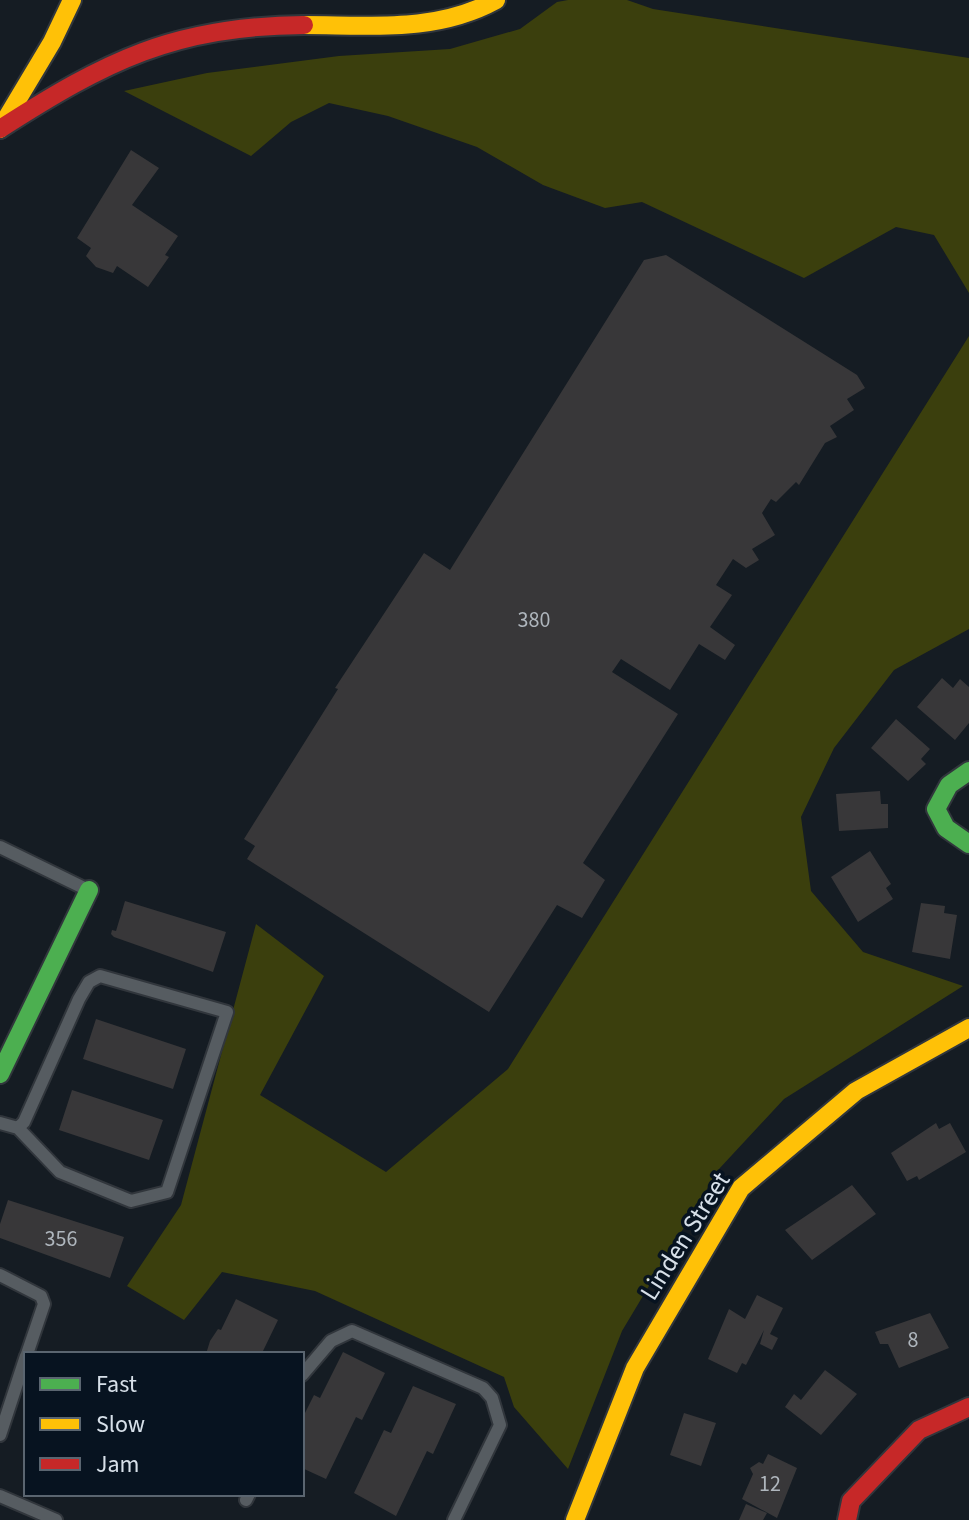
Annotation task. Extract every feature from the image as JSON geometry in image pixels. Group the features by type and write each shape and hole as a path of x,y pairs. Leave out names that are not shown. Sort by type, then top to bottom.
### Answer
{"main road":[{"path":"0,129 52,42 72,0"},
{"path":"0,129 93,70 165,43 283,25 409,24 455,18 496,0"},
{"path":"969,771 949,785 936,809 946,828 969,844"},
{"path":"0,1074 89,890"},
{"name":"Linden Street","path":"575,1520 586,1499 635,1368 741,1188 856,1091 969,1028"},
{"path":"847,1520 851,1501 919,1430 969,1407"}],"lane":[{"path":"0,847 89,890"},
{"path":"0,1123 18,1128 60,1172 74,1178 131,1201 167,1192 227,1012 100,976 89,982 18,1128"},
{"path":"0,1275 41,1296 44,1304 27,1352"},
{"path":"304,1373 331,1341 352,1331 483,1388 492,1398 500,1425 454,1520"},
{"path":"0,1435 24,1361"},
{"path":"0,1496 56,1520"}],"green space":[{"path":"627,0 653,9 969,58 969,293 934,235 896,227 804,278 642,202 605,208 543,185 477,147 388,116 329,103 291,122 251,156 124,91 207,73 339,56 450,49 520,29 557,2"},
{"path":"969,336 969,629 894,670 834,748 801,817 811,891 863,952 963,986 784,1099 719,1169 622,1331 568,1469 514,1407 504,1377 315,1291 222,1272 184,1320 127,1286 181,1205 256,924 324,976 260,1095 386,1172 508,1069"}],"building":[{"path":"131,150 159,168 132,205 178,236 165,255 169,257 148,287 117,266 113,273 96,267 86,256 91,248 77,238"},
{"path":"666,255 857,375 865,388 847,399 854,410 830,426 837,437 825,443 799,485 796,482 776,502 771,499 762,513 775,535 752,549 759,560 746,568 733,559 716,585 732,595 710,627 735,645 725,660 699,644 670,690 621,659 612,672 678,714 583,863 605,880 582,918 557,905 489,1012 247,859 255,846 244,839 338,689 335,688 424,553 450,570 644,260"},
{"path":"942,678 953,688 960,679 969,687 969,723 955,740 917,707"},
{"path":"896,719 930,749 921,759 926,764 908,781 871,748"},
{"path":"880,791 881,804 888,804 888,828 839,831 836,794"},
{"path":"870,851 891,884 886,888 893,899 858,922 831,877"},
{"path":"125,901 226,932 213,972 114,937 112,930 116,931"},
{"path":"921,903 945,906 944,913 957,915 950,959 912,952"},
{"path":"96,1019 186,1049 173,1089 83,1059"},
{"path":"72,1090 163,1120 149,1160 59,1130"},
{"path":"936,1123 939,1129 950,1123 966,1152 919,1180 917,1176 907,1181 891,1153"},
{"path":"852,1185 876,1214 812,1260 785,1230"},
{"path":"8,1200 124,1237 110,1278 0,1238 0,1224"},
{"path":"757,1295 783,1308 770,1334 778,1338 772,1350 760,1344 764,1330 746,1365 742,1363 737,1373 708,1359 729,1309 745,1319"},
{"path":"236,1299 278,1320 263,1351 207,1352 210,1341 218,1329 221,1330"},
{"path":"930,1313 949,1348 899,1368 888,1344 880,1344 875,1332"},
{"path":"343,1352 385,1373 362,1420 356,1417 326,1479 304,1469 304,1415 314,1395 320,1398"},
{"path":"825,1370 857,1394 821,1435 785,1407 794,1394 801,1400"},
{"path":"413,1386 456,1404 433,1454 427,1451 396,1516 354,1493 384,1430 391,1433"},
{"path":"684,1413 716,1423 701,1466 670,1455"},
{"path":"768,1454 797,1468 777,1518 742,1499 753,1474 750,1468 759,1462 763,1464"},
{"path":"746,1504 767,1513 763,1520 739,1520"}],"traffic: fast":[{"path":"969,771 949,785 936,809 946,828 969,844"},
{"path":"0,1074 89,890"}],"traffic: slow":[{"path":"0,129 52,42 72,0"},
{"path":"304,25 378,26 426,22 473,11 496,0"},
{"path":"575,1520 635,1368 741,1188 856,1091 969,1028"}],"traffic: jam":[{"path":"0,129 74,84 143,52 217,32 304,25"},
{"path":"847,1520 851,1501 919,1430 969,1407"}]}
